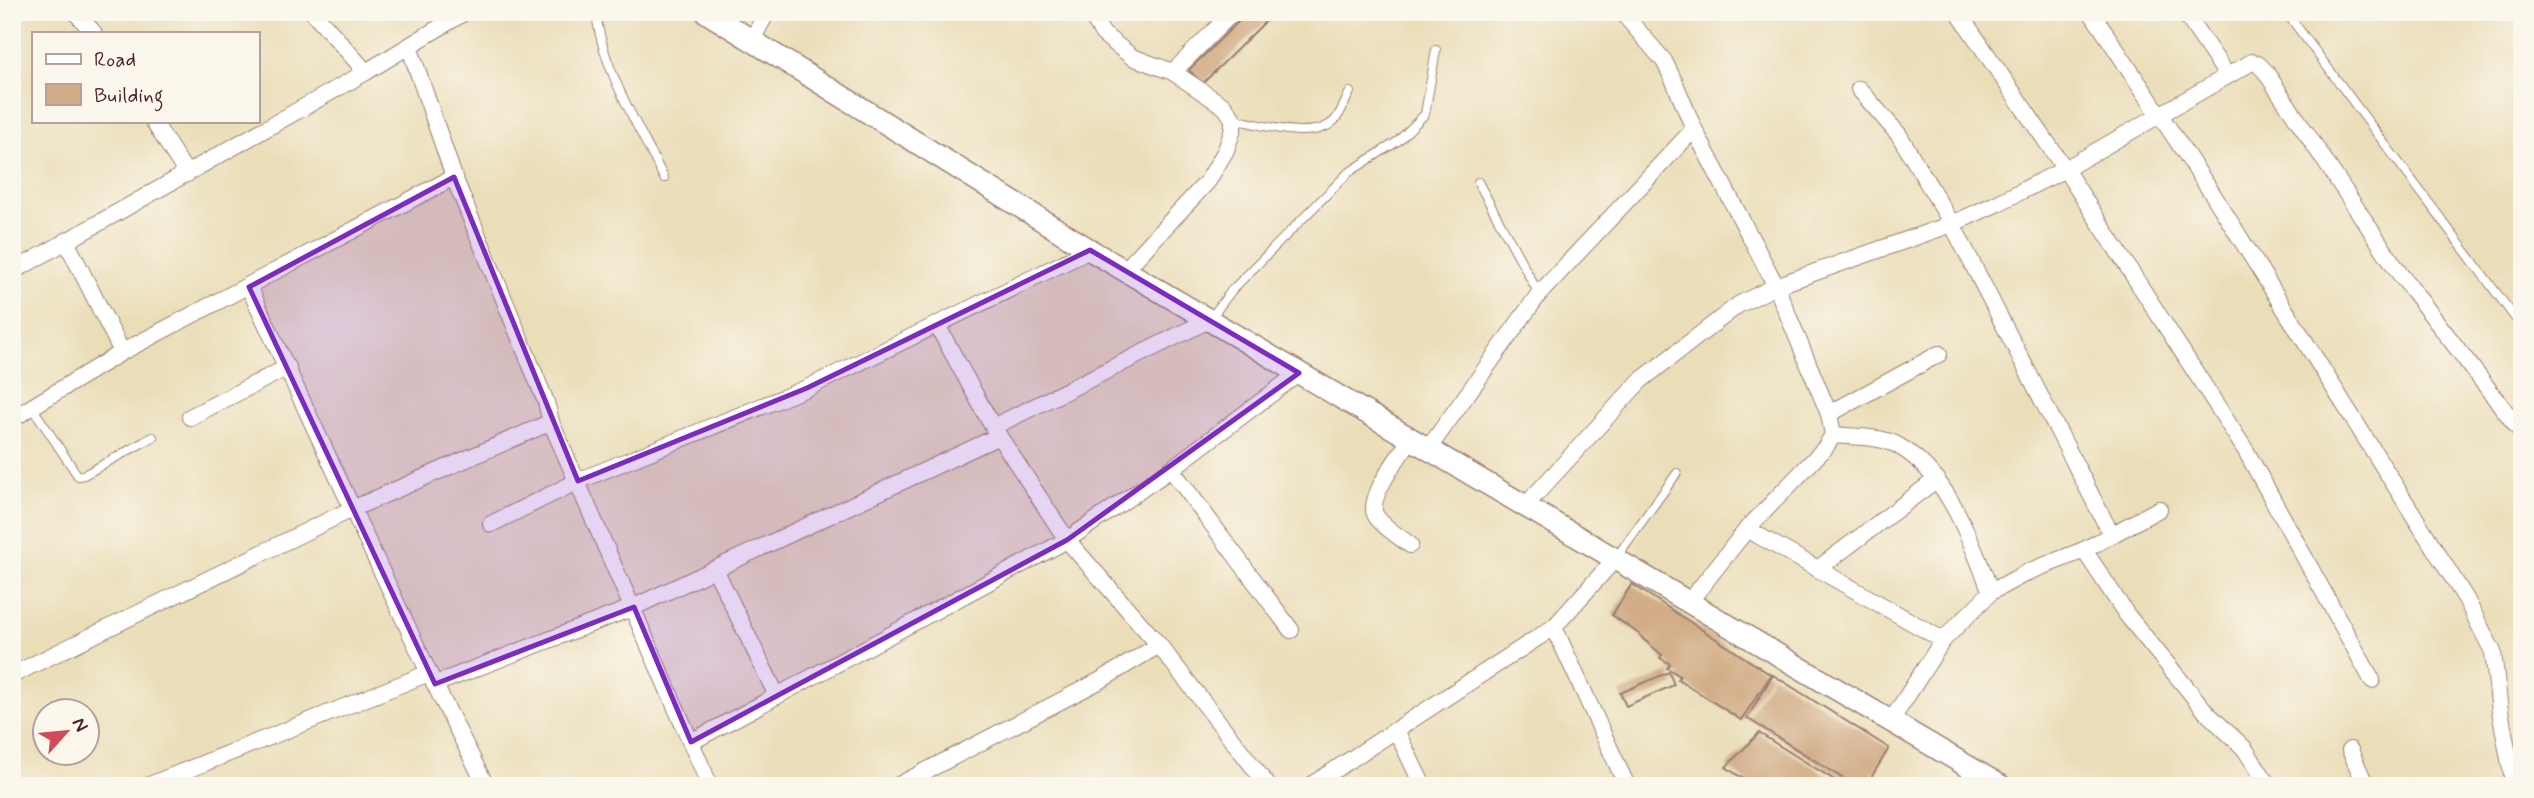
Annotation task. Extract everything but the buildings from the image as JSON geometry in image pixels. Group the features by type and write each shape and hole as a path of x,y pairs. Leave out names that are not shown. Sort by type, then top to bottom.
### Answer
{"street":[{"path":"75,12 93,32"},
{"path":"313,12 366,72"},
{"path":"12,272 366,72 466,12"},
{"path":"706,12 1090,250 2001,786"},
{"path":"752,40 766,12"},
{"path":"1089,12 1103,34 1132,57 1173,72 1225,107 1233,119 1233,129 1226,150 1208,181 1125,270"},
{"path":"1173,72 1233,12"},
{"path":"1622,12 1664,61 1694,129 1776,286 1829,414 1833,435 1825,448 1747,529 1689,602"},
{"path":"1958,12 2065,169 2246,451 2372,680"},
{"path":"2091,12 2212,192 2466,599 2493,652 2501,722 2514,786"},
{"path":"2184,12 2227,75"},
{"path":"409,46 454,177 546,401 551,422 710,786"},
{"path":"1525,506 1640,381 1738,305 1776,286 1952,224 2065,169 2252,62 2265,71 2400,274 2522,433"},
{"path":"1859,89 1899,135 1952,224 2110,534"},
{"path":"154,122 187,174"},
{"path":"1410,545 1376,516 1373,505 1378,490 1420,444 1539,294 1694,129"},
{"path":"12,419 122,352 454,177"},
{"path":"66,241 122,352"},
{"path":"491,524 578,481 807,388 1090,250"},
{"path":"249,286 432,679 486,786"},
{"path":"147,786 432,679 634,607 996,431 1209,320"},
{"path":"937,325 996,431 1067,540 1159,646 1268,786"},
{"path":"1829,414 1939,354"},
{"path":"190,417 288,367"},
{"path":"691,742 1067,540 1171,469 1299,373"},
{"path":"12,676 352,509 551,422"},
{"path":"1833,435 1895,444 1937,479 1964,526 1991,592"},
{"path":"1171,469 1291,630"},
{"path":"1819,568 1937,479"},
{"path":"1891,721 1943,640 1991,592 2028,572 2084,550 2159,509"},
{"path":"1747,529 1943,640"},
{"path":"2084,550 2127,615 2207,713 2244,748 2269,786"},
{"path":"1312,785 1554,627 1615,559"},
{"path":"715,569 777,696"},
{"path":"1554,627 1627,786"},
{"path":"897,786 1101,680 1159,646"},
{"path":"1396,730 1423,786"},
{"path":"2350,750 2366,786"}],"lane":[{"path":"596,12 599,37 612,72 664,178"},
{"path":"2286,12 2522,327"},
{"path":"1209,320 1232,290 1348,173 1398,141 1425,114 1436,50"},
{"path":"1233,119 1294,131 1318,130 1334,122 1350,92"},
{"path":"1479,183 1539,294"},
{"path":"32,407 78,475 84,475 153,438"},
{"path":"1615,559 1677,473"}],"highlighted area":[{"path":"454,177 578,481 807,388 1090,250 1299,373 1067,540 691,742 634,607 435,684 249,287"}]}
